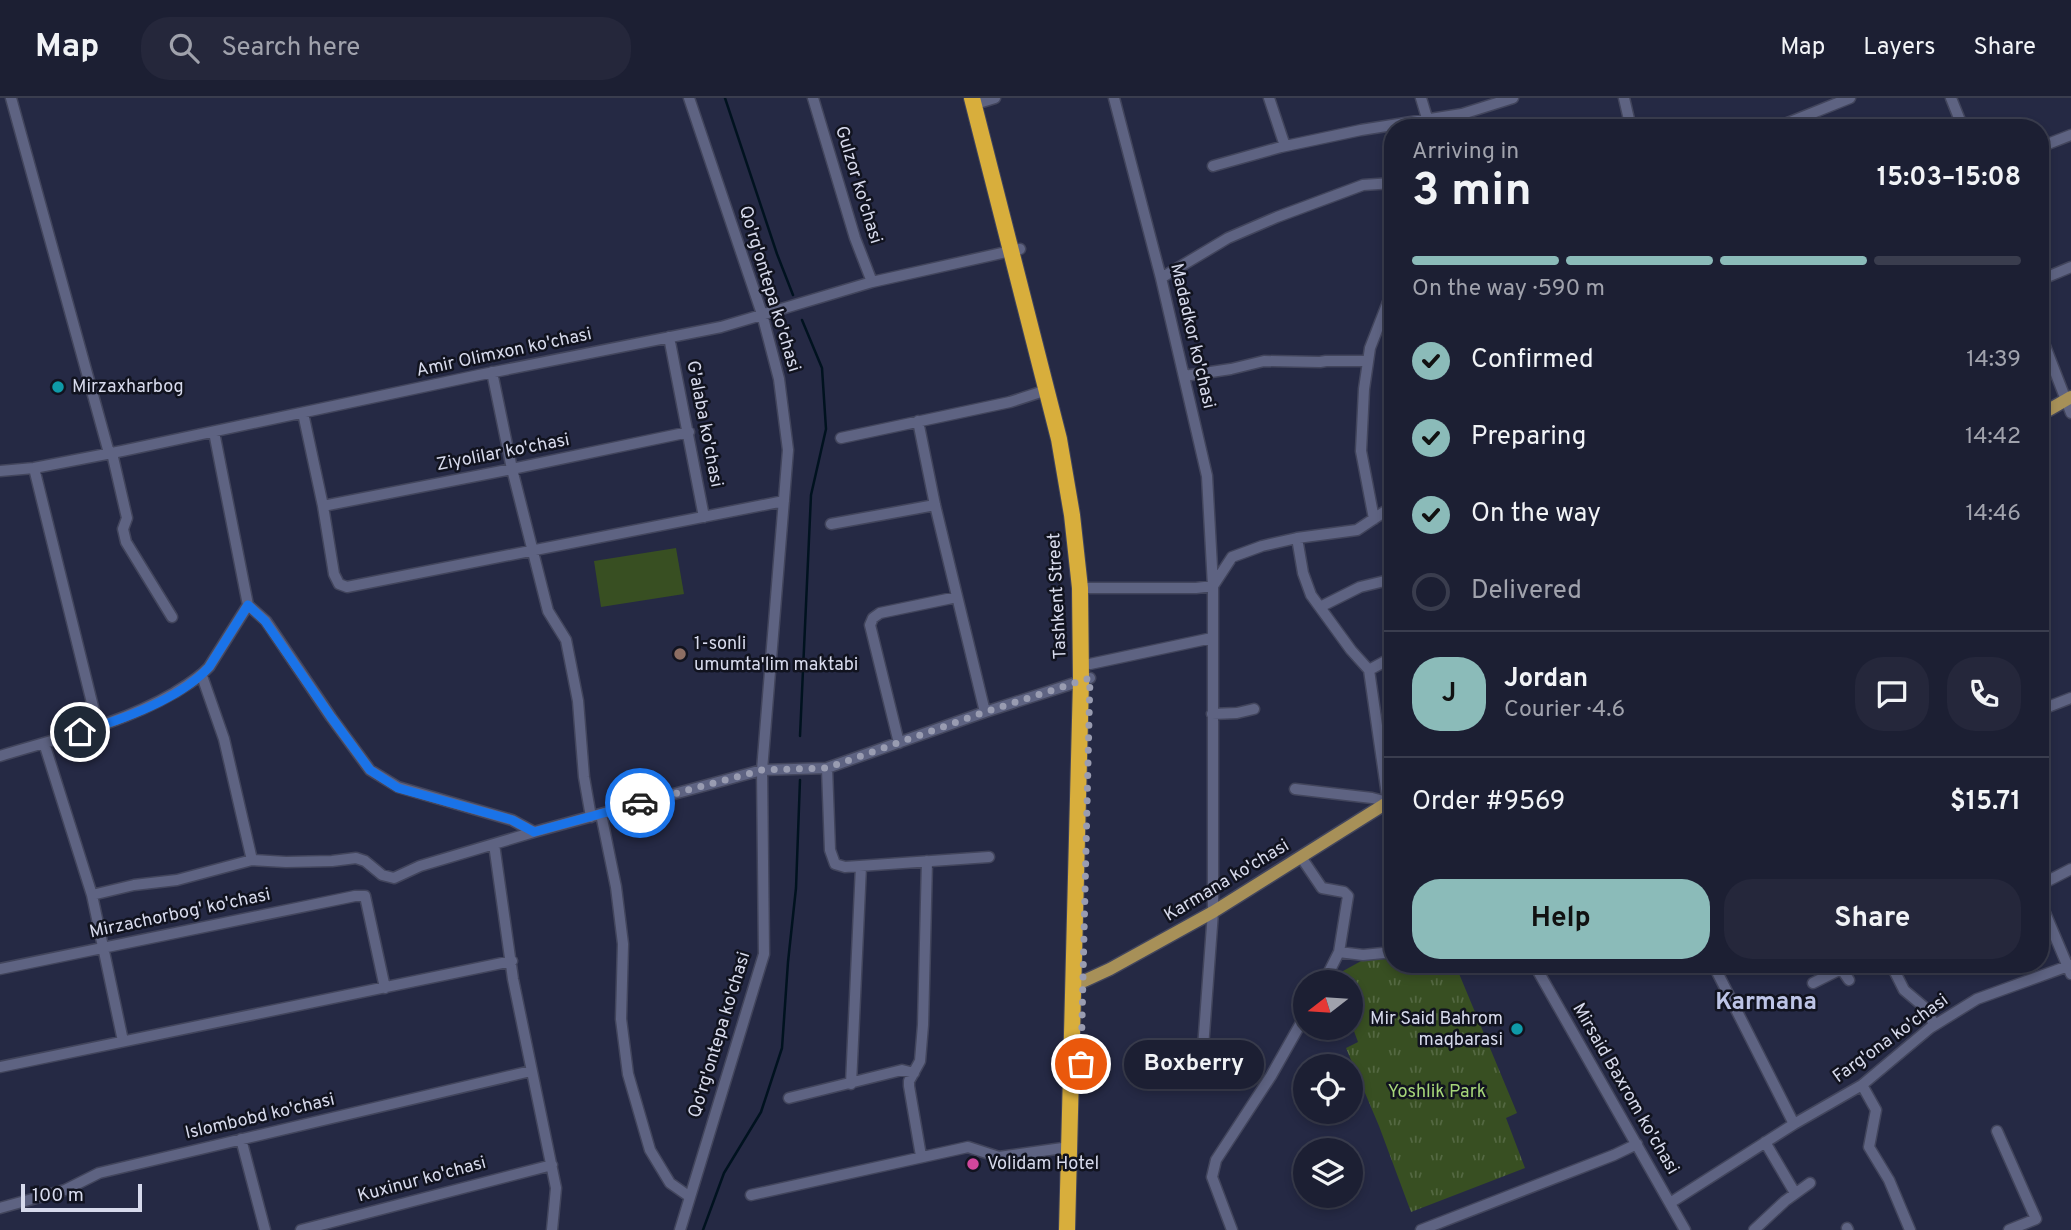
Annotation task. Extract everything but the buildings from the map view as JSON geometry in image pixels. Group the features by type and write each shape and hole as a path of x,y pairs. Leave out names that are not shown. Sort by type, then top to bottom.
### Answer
{"highway":[{"name":"Tashkent Street","path":"983,99 1059,439 1084,588"},
{"name":"Tashkent Street","path":"1015,251 1067,437 1081,514 1087,674 1076,1230"},
{"name":"Tashkent Street","path":"1067,1230 1079,981"}],"main road":[{"path":"2049,410 2068,399"},
{"name":"Karmana ko'chasi","path":"1079,981 1110,969 1213,912 1384,804"}],"street":[{"path":"10,98 127,518 123,529 126,542 172,617"},
{"name":"Qo'rg'ontepa ko'chasi","path":"680,1230 764,954 762,770 788,450 779,379 762,314 689,98"},
{"name":"Gulzor ko'chasi","path":"813,98 855,238 872,282"},
{"name":"Madadkor ko'chasi","path":"1114,98 1161,278 1207,477 1213,586 1213,912 1203,1048"},
{"path":"1269,98 1285,146"},
{"path":"1420,98 1426,119"},
{"path":"1443,119 1513,98"},
{"path":"1624,98 1628,119"},
{"path":"1798,119 1850,98"},
{"path":"1953,98 1960,119"},
{"path":"1213,166 1285,146 1384,128"},
{"path":"2049,144 2071,135"},
{"path":"1161,278 1228,238 1363,185 1384,184"},
{"name":"Amir Olimxon ko'chasi","path":"0,471 34,468 110,453 492,372 721,327 872,282 1015,251"},
{"path":"2049,276 2071,267"},
{"path":"1374,519 1361,451 1364,389 1370,348 1384,312"},
{"name":"G'alaba ko'chasi","path":"669,338 704,517"},
{"path":"2049,354 2071,413"},
{"path":"1184,376 1264,361 1368,361"},
{"path":"492,372 512,469 548,611 566,640 578,701 579,741 616,887 623,944 621,1018 628,1074 650,1150 670,1183 690,1197"},
{"path":"841,438 1010,402 1047,390"},
{"path":"303,413 323,506 334,575 339,584 347,587 784,501"},
{"path":"918,421 935,505 985,712"},
{"path":"214,432 248,605 265,621 370,770 398,788 512,820 534,832"},
{"name":"Ziyolilar ko'chasi","path":"323,506 689,432"},
{"path":"34,468 98,727"},
{"path":"831,524 935,505"},
{"path":"1084,588 1213,586 1232,557 1262,546 1297,538 1357,530 1384,512"},
{"path":"1297,538 1303,573 1311,595 1369,670 1384,763"},
{"path":"1320,607 1360,587 1384,581"},
{"path":"899,743 870,625 873,618 880,613 957,597"},
{"path":"0,756 98,727 149,708 202,676 248,605"},
{"name":"Mirzachorbog' ko'chasi","path":"92,895 134,884 177,880 252,860 297,862 356,858 365,861 382,875 394,878 420,866 534,832 762,770 827,768 1087,674 1212,638"},
{"path":"1369,670 1384,662"},
{"path":"202,676 224,739 252,860"},
{"path":"2049,707 2071,698"},
{"path":"1212,714 1254,709"},
{"path":"44,743 92,895 123,1041"},
{"path":"827,768 830,850 835,864 845,867 989,857"},
{"path":"1295,789 1384,799"},
{"path":"494,844 513,979 556,1188 552,1230"},
{"path":"1301,857 1322,888 1344,892 1348,896 1339,952 1330,970"},
{"path":"921,1156 909,1081 920,1061 923,1025 927,861"},
{"path":"850,1084 861,866"},
{"path":"2049,881 2071,869"},
{"name":"Mirzachorbog' ko'chasi","path":"1,966 103,949 355,895 365,896 385,988"},
{"path":"2049,921 2070,969"},
{"path":"1339,952 1363,955 1384,953"},
{"path":"0,1067 512,961"},
{"name":"Farg'ona ko'chasi","path":"1670,1203 1794,1124 1862,1085 1935,1025 1977,999 2070,969"},
{"name":"Mirsaid Baxrom ko'chasi","path":"1539,973 1685,1230"},
{"path":"1718,973 1794,1124"},
{"path":"1813,983 1829,973"},
{"path":"1844,973 1849,980"},
{"path":"1896,973 1904,990 1923,1006 1935,1025"},
{"path":"1232,1230 1212,1177 1216,1160 1293,1037"},
{"path":"789,1098 902,1070 914,1073"},
{"name":"Islombobd ko'chasi","path":"0,1208 65,1189 99,1173 531,1071"},
{"path":"1862,1085 1876,1110 1869,1147 1889,1180 1910,1230"},
{"path":"1997,1131 2036,1219 2009,1230"},
{"path":"241,1139 265,1230"},
{"path":"1765,1142 1795,1193"},
{"path":"1421,1230 1452,1225 1637,1144"},
{"path":"751,1195 968,1147 999,1157 1070,1147"},
{"name":"Kuxinur ko'chasi","path":"301,1230 552,1165"},
{"path":"1754,1230 1810,1183"}],"green space":[{"path":"676,548 684,594 601,607 594,561"},
{"name":"Yoshlik Park","path":"1384,959 1384,973 1459,973 1517,1113 1506,1118 1525,1168 1411,1212 1363,1088 1363,1054 1349,1054 1346,1048 1357,1040 1363,1040 1363,970 1345,970 1363,960"}],"waterway":[{"path":"725,98 793,295"},
{"path":"800,736 811,495 826,429 822,368 802,320"},
{"path":"703,1230 724,1173 761,1112 782,1048 796,888 800,780"}],"way so far":[{"path":"640,803 762,770 827,768 1090,678 1081,1064"}],"place":[{"name":"Mirzaxharbog","path":"58,387"},
{"name":"1-sonli umumta'lim maktabi","path":"680,654"},
{"name":"Mir Said Bahrom maqbarasi","path":"1517,1029"},
{"name":"Boxberry","path":"1081,1064"},
{"name":"Volidam Hotel","path":"973,1164"}],"district":[{"name":"Karmana","path":"1766,1003"}],"route":[{"path":"80,732 149,708 202,676 248,605 265,621 370,770 398,788 512,820 534,832 640,803"}]}
